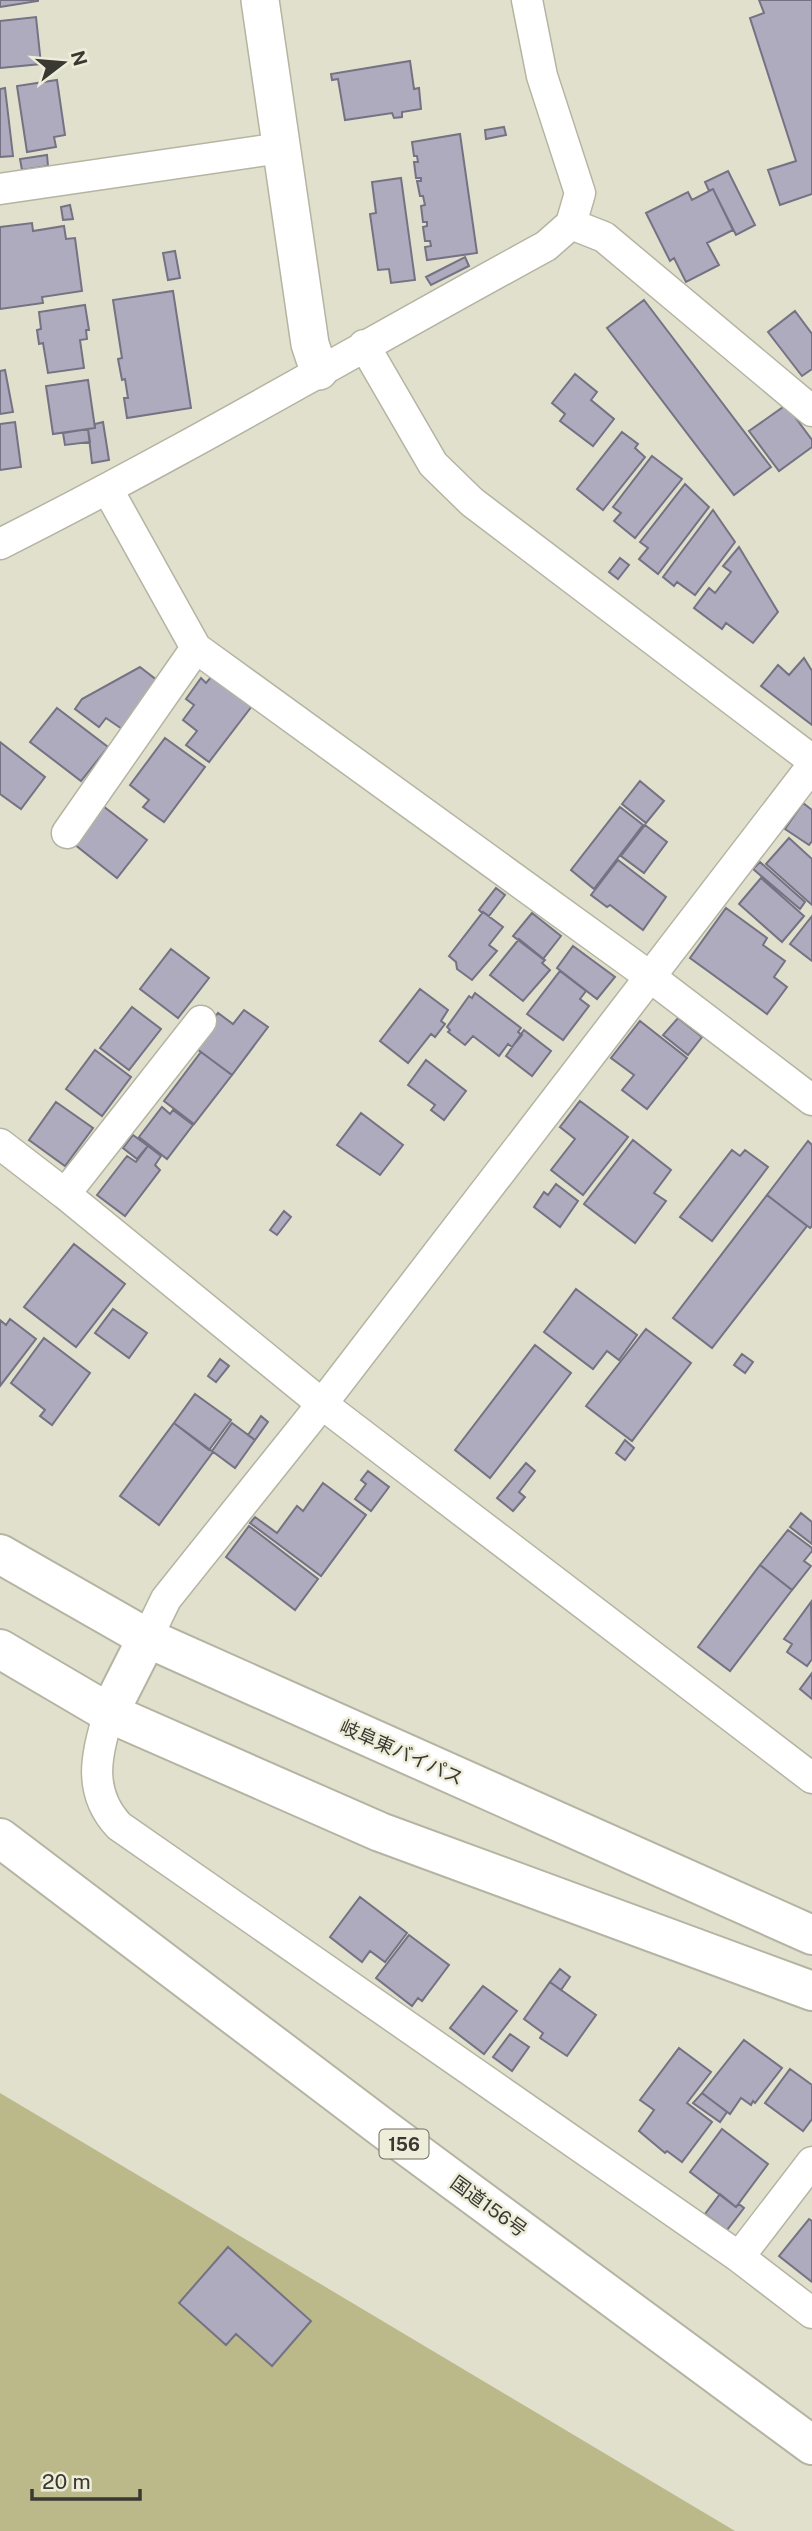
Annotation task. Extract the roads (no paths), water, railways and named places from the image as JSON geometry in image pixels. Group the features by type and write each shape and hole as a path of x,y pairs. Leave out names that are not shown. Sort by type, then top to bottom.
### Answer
{"highway":[{"name":"岐阜東バイパス","path":"0,1554 147,1638 812,1935"},
{"path":"109,1713 147,1638"},
{"path":"0,1649 109,1713 380,1832 812,1991"},
{"name":"国道156号","path":"0,1839 373,2121 812,2445"}],"street":[{"path":"260,0 310,344 319,371"},
{"path":"0,544 108,490 546,246 571,224 580,193 542,76 527,0"},
{"path":"0,189 281,148"},
{"path":"571,224 604,237 812,411"},
{"path":"364,345 433,464 472,502 812,760"},
{"path":"108,490 196,648 649,976 812,1100"},
{"path":"67,833 196,648"},
{"path":"147,1638 166,1599 322,1404 812,766"},
{"path":"65,1194 201,1021"},
{"path":"0,1144 322,1404 812,1778"},
{"path":"109,1713 100,1741 97,1780 100,1798 108,1814 119,1826 739,2256 812,2313"},
{"path":"739,2256 812,2162"}]}
